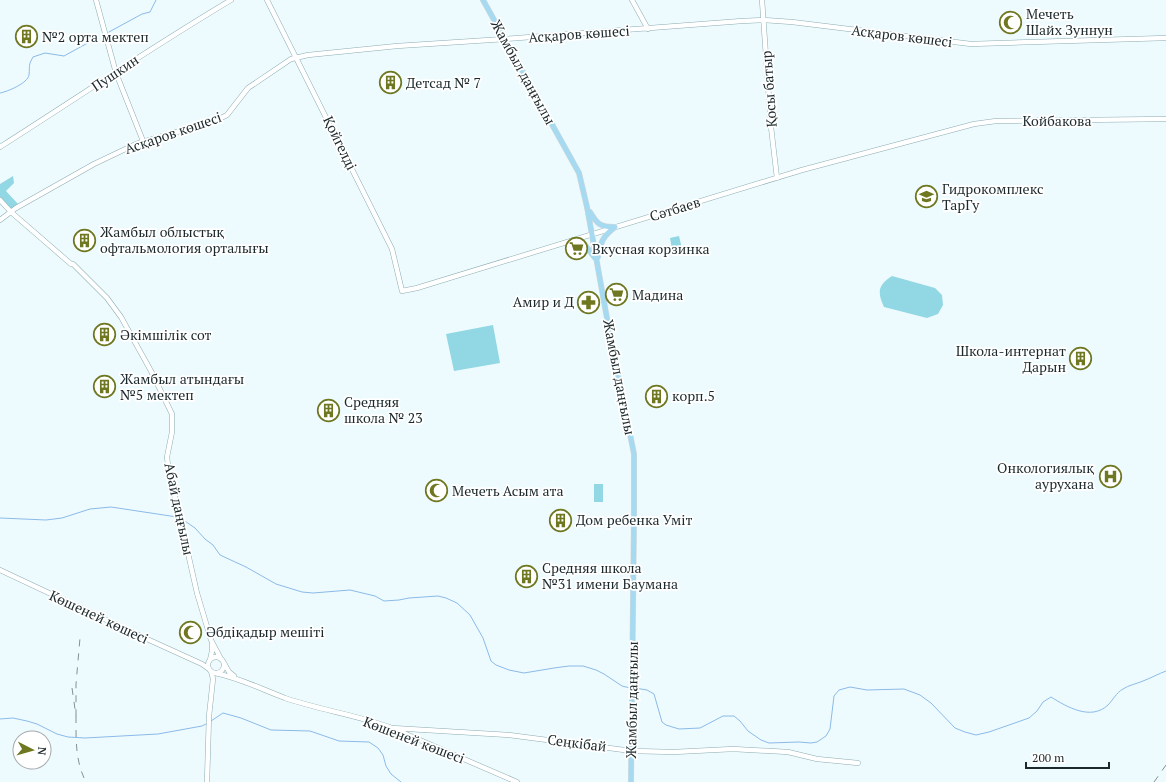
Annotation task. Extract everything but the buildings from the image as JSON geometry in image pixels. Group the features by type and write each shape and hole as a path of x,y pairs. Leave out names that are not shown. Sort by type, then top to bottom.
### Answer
{"main road":[{"path":"96,0 116,73 143,141"},
{"name":"Пушкин","path":"0,148 116,73 142,54 231,0"},
{"name":"Қойгелді","path":"267,0 297,57 392,250 402,291"},
{"name":"Жамбыл даңғылы","path":"483,0 579,173 587,207 610,335 634,454 631,782"},
{"path":"632,0 648,29"},
{"name":"Қосы батыр","path":"762,0 771,127 777,178"},
{"name":"Асқаров көшесі","path":"0,220 16,208 94,164 143,141 188,129 227,115 248,88 291,59 308,55 397,46 764,20 792,22 971,44 1166,38"},
{"name":"Койбакова","path":"949,130 996,121 1166,119"},
{"name":"Сәтбаев","path":"402,291 417,288 777,178 949,130"},
{"name":"Абай даңғылы","path":"0,200 71,264 73,264 107,298 121,317 152,371 172,414 172,432 168,465 197,593 211,640"},
{"path":"587,207 595,221 600,225 615,227"},
{"path":"597,261 601,240 615,227"},
{"path":"572,241 585,245 597,261"},
{"name":"Көшеней көшесі","path":"0,570 205,665 215,672"},
{"path":"211,640 212,651 208,665 215,672 241,680"},
{"path":"211,640 229,672 241,680"},
{"path":"198,662 204,663 216,657 222,661 224,666 213,675 209,716 207,782"},
{"path":"213,687 216,679 215,672"},
{"name":"Көшеней көшесі","path":"241,680 291,700 372,721 392,728 517,782"},
{"name":"Сеңкібай","path":"392,728 509,735 632,751 674,752 733,749 788,752 817,759 858,763"}],"shaded area":[{"path":"13,176 14,183 6,191 18,204 10,212 0,199 0,184"},
{"path":"679,236 683,253 673,255 670,238"},
{"path":"892,276 935,288 942,295 943,305 938,314 927,318 884,307 880,297 880,289 887,279"},
{"path":"493,325 500,363 454,371 446,334"},
{"path":"594,484 603,484 603,502 594,502"}],"waterway":[{"path":"109,32 142,14 150,12 156,0"},
{"path":"0,93 12,89 28,78 30,64 33,57 45,53 64,56 95,39"},
{"path":"0,518 46,520 62,518 90,509 111,507 177,517"},
{"path":"182,519 195,528 213,545 220,555 246,567 276,584 302,592 313,593 350,590 375,596 384,601 438,596 446,598 457,603 470,615 483,638 491,661 496,665 509,670 524,673 569,666 583,666 596,670 622,686 630,688"},
{"path":"635,688 647,690 654,694 662,722 666,725 679,729 700,728 723,716 734,716 748,731 761,740 769,743 811,743 817,742 826,736 830,729 834,696 839,690 850,687 867,690 904,689 920,695 931,703 955,728 976,735 1029,718 1037,711 1043,702 1051,697 1064,705 1079,711 1094,712 1101,710 1108,705 1123,689 1166,671"},
{"path":"211,721 223,713 241,718 271,730 310,731 339,741 369,742 378,748 383,755 386,766 391,774 401,782"},
{"path":"0,719 13,718 27,721 37,724 57,734 68,737 85,738 158,734 206,724"}],"railway":[{"path":"72,688 76,716 76,684 80,638"},
{"path":"76,716 78,758 82,774 86,782"},
{"path":"1154,782 1166,765"}],"place":[{"name":"Мечеть Шайх Зуннун","path":"1010,22"},
{"name":"№2 орта мектеп","path":"27,37"},
{"name":"Детсад № 7","path":"391,83"},
{"name":"Гидрокомплекс ТарГу","path":"927,197"},
{"name":"Жамбыл облыстық офтальмология орталығы","path":"85,240"},
{"name":"Вкусная корзинка","path":"577,249"},
{"name":"Мадина","path":"617,295"},
{"name":"Амир и Д","path":"589,302"},
{"name":"Әкімшілік сот","path":"105,335"},
{"name":"Школа-интернат Дарын","path":"1081,359"},
{"name":"Жамбыл атындағы №5 мектеп","path":"105,387"},
{"name":"корп.5","path":"657,396"},
{"name":"Средняя школа № 23","path":"328,410"},
{"name":"Онкологиялық аурухана","path":"1110,476"},
{"name":"Мечеть Асым ата","path":"436,491"},
{"name":"Дом ребенка Умiт","path":"560,520"},
{"name":"Средняя школа №31 имени Баумана","path":"526,576"},
{"name":"Әбдіқадыр мешіті","path":"190,632"}]}
